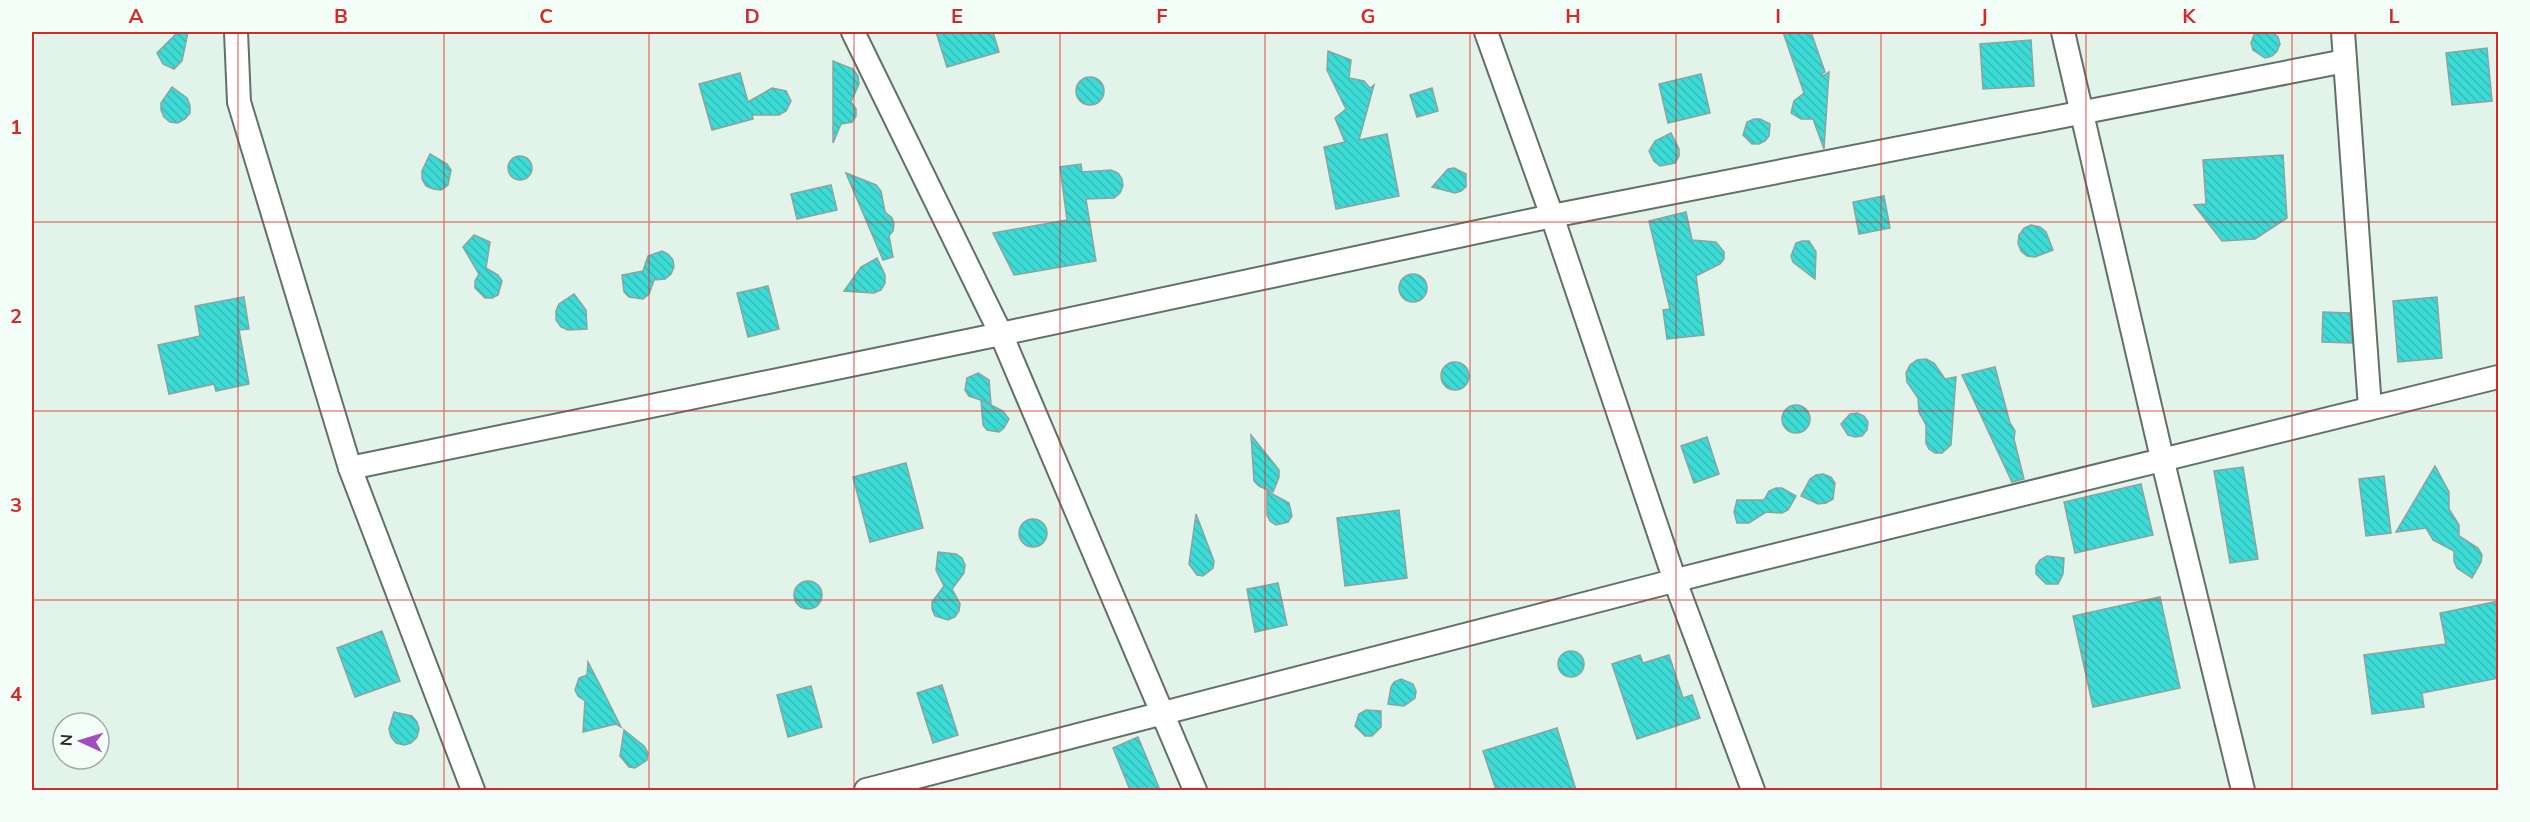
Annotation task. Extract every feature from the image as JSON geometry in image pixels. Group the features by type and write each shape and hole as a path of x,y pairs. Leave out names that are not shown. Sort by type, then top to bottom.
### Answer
{"street":[{"path":"236,32 239,102 350,468 472,790"},
{"path":"853,32 1001,334 1195,790"},
{"path":"1486,32 1552,216 1675,581 1753,790"},
{"path":"2063,32 2162,458 2243,790"},
{"path":"2343,32 2370,408"},
{"path":"350,468 1001,334 1552,216 2345,61"},
{"path":"866,790 2162,458 2499,378"}],"building":[{"path":"178,32 188,32 182,61 174,69 163,64 157,53"},
{"path":"936,32 993,32 999,52 947,67"},
{"path":"1783,32 1811,32 1825,72 1822,73 1823,76 1829,72 1824,149 1813,119 1801,119 1791,113 1794,101 1804,93"},
{"path":"2255,32 2272,32 2278,37 2280,44 2272,56 2265,58 2253,50 2251,43"},
{"path":"2031,40 2034,86 1983,89 1980,44"},
{"path":"2487,48 2492,101 2452,105 2446,53"},
{"path":"1328,51 1351,60 1349,78 1364,81 1370,88 1374,85 1359,140 1387,134 1399,196 1336,209 1324,147 1345,142 1335,118 1346,109 1327,70"},
{"path":"833,61 853,69 858,76 859,84 851,102 856,109 856,116 852,122 841,124 833,143"},
{"path":"740,73 748,102 772,88 786,91 791,101 786,111 779,115 752,115 753,119 712,130 699,84"},
{"path":"1701,74 1710,113 1668,123 1659,84"},
{"path":"1090,77 1100,81 1104,91 1100,101 1090,105 1080,101 1076,91 1080,81"},
{"path":"172,87 187,98 190,106 190,113 178,123 170,122 161,110 161,103"},
{"path":"1432,88 1438,111 1417,117 1410,95"},
{"path":"1754,119 1770,124 1769,136 1759,144 1752,144 1743,135 1747,122"},
{"path":"1671,133 1679,149 1679,156 1675,163 1660,166 1654,161 1649,151 1655,141"},
{"path":"430,154 447,164 451,170 448,185 441,190 426,186 422,179 422,171"},
{"path":"2283,155 2287,218 2255,239 2222,241 2194,205 2206,204 2203,160"},
{"path":"520,156 529,159 532,168 529,177 520,180 511,177 508,168 511,159"},
{"path":"1081,164 1082,172 1111,170 1118,173 1122,179 1123,186 1114,198 1086,199 1096,261 1014,275 993,233 1067,220 1060,167"},
{"path":"1454,168 1466,174 1466,187 1455,193 1432,187 1448,169"},
{"path":"846,173 876,185 881,191 885,212 892,218 894,224 889,236 893,257 883,260"},
{"path":"831,185 837,210 797,219 791,194"},
{"path":"1884,196 1890,228 1859,234 1853,202"},
{"path":"1686,212 1692,240 1716,242 1724,252 1724,259 1720,264 1696,276 1704,335 1667,339 1663,310 1670,309 1649,221"},
{"path":"2031,225 2040,227 2046,232 2053,250 2035,257 2027,256 2021,251 2018,243 2019,235 2024,228"},
{"path":"474,235 490,242 486,268 498,275 502,281 498,295 492,298 485,298 475,288 475,281 479,274 463,247"},
{"path":"1809,241 1816,252 1815,279 1793,262 1791,256 1796,243"},
{"path":"662,251 673,260 674,267 671,274 665,279 654,280 649,294 643,299 629,297 624,292 622,275 643,271 648,256"},
{"path":"877,258 885,275 885,283 881,290 874,293 844,291 861,267"},
{"path":"1413,274 1423,278 1427,288 1423,298 1413,302 1403,298 1399,288 1403,278"},
{"path":"768,286 779,329 748,337 737,293"},
{"path":"574,294 586,310 587,329 568,330 561,327 556,320 559,304"},
{"path":"244,297 249,329 239,330 249,384 216,391 214,384 169,394 158,345 200,336 195,306"},
{"path":"2437,297 2442,358 2398,362 2393,301"},
{"path":"2323,312 2350,313 2352,343 2322,342"},
{"path":"1926,359 1934,363 1945,379 1956,377 1951,445 1942,453 1935,453 1926,443 1926,425 1919,412 1918,398 1907,382 1906,373 1910,365 1917,360"},
{"path":"1455,362 1465,366 1469,376 1465,386 1455,390 1445,386 1441,376 1445,366"},
{"path":"1995,367 2010,423 2015,431 2014,439 2024,479 2012,482 1962,375"},
{"path":"978,373 989,380 991,404 969,396 965,390 967,378"},
{"path":"981,400 1003,411 1009,419 999,432 987,430 983,425"},
{"path":"1796,405 1806,409 1810,419 1806,429 1796,433 1786,429 1782,419 1786,409"},
{"path":"1857,413 1864,416 1868,422 1867,430 1862,436 1855,437 1848,435 1841,424 1850,414"},
{"path":"1251,435 1279,470 1279,477 1273,492 1259,486 1254,481"},
{"path":"1707,437 1719,474 1694,483 1681,446"},
{"path":"906,463 923,528 870,542 853,477"},
{"path":"2435,466 2449,492 2449,509 2459,525 2459,536 2478,548 2482,555 2481,562 2472,578 2457,568 2454,551 2433,540 2426,528 2396,532"},
{"path":"2243,467 2258,559 2230,563 2214,471"},
{"path":"1823,474 1831,477 1835,483 1833,499 1818,504 1801,496 1810,479"},
{"path":"2384,476 2391,533 2366,536 2359,479"},
{"path":"2141,484 2153,535 2075,553 2064,502"},
{"path":"1782,488 1796,496 1788,510 1782,513 1766,512 1749,523 1737,523 1734,512 1737,500 1764,500 1769,491"},
{"path":"1267,491 1289,503 1292,516 1288,522 1276,525 1270,521 1267,515"},
{"path":"1399,510 1407,578 1345,586 1337,518"},
{"path":"1196,514 1214,561 1213,568 1203,576 1197,575 1189,564"},
{"path":"1033,519 1043,523 1047,533 1043,543 1033,547 1023,543 1019,533 1023,523"},
{"path":"938,552 956,554 962,558 965,565 964,573 952,589 960,604 959,611 955,617 948,620 935,616 932,609 932,602 944,586 936,570"},
{"path":"2047,556 2064,558 2063,574 2058,584 2046,584 2036,574 2036,566"},
{"path":"808,581 818,585 822,595 818,605 808,609 798,605 794,595 798,585"},
{"path":"1278,583 1287,625 1255,632 1247,589"},
{"path":"2160,597 2180,688 2093,707 2073,616"},
{"path":"2499,601 2499,678 2422,693 2424,707 2372,714 2364,655 2446,644 2440,613"},
{"path":"382,631 400,681 355,697 337,648"},
{"path":"1571,651 1580,655 1584,664 1580,673 1571,677 1562,673 1558,664 1562,655"},
{"path":"1640,655 1643,663 1669,655 1683,698 1692,695 1700,718 1637,739 1612,664"},
{"path":"588,662 621,727 616,724 583,732 585,701 578,696 575,690 579,678 587,675"},
{"path":"1401,679 1413,684 1416,691 1415,698 1404,706 1388,704 1391,687 1394,682"},
{"path":"942,685 958,735 933,743 917,693"},
{"path":"811,686 822,727 788,737 777,695"},
{"path":"1366,710 1381,711 1381,727 1372,736 1365,736 1355,726 1359,714"},
{"path":"394,712 412,716 417,722 419,729 417,737 411,743 404,745 396,743 391,737 389,729"},
{"path":"1557,728 1576,790 1496,790 1483,751"},
{"path":"624,730 644,746 648,753 647,760 635,768 629,767 620,756"},
{"path":"1138,737 1160,790 1130,790 1113,748"}]}
